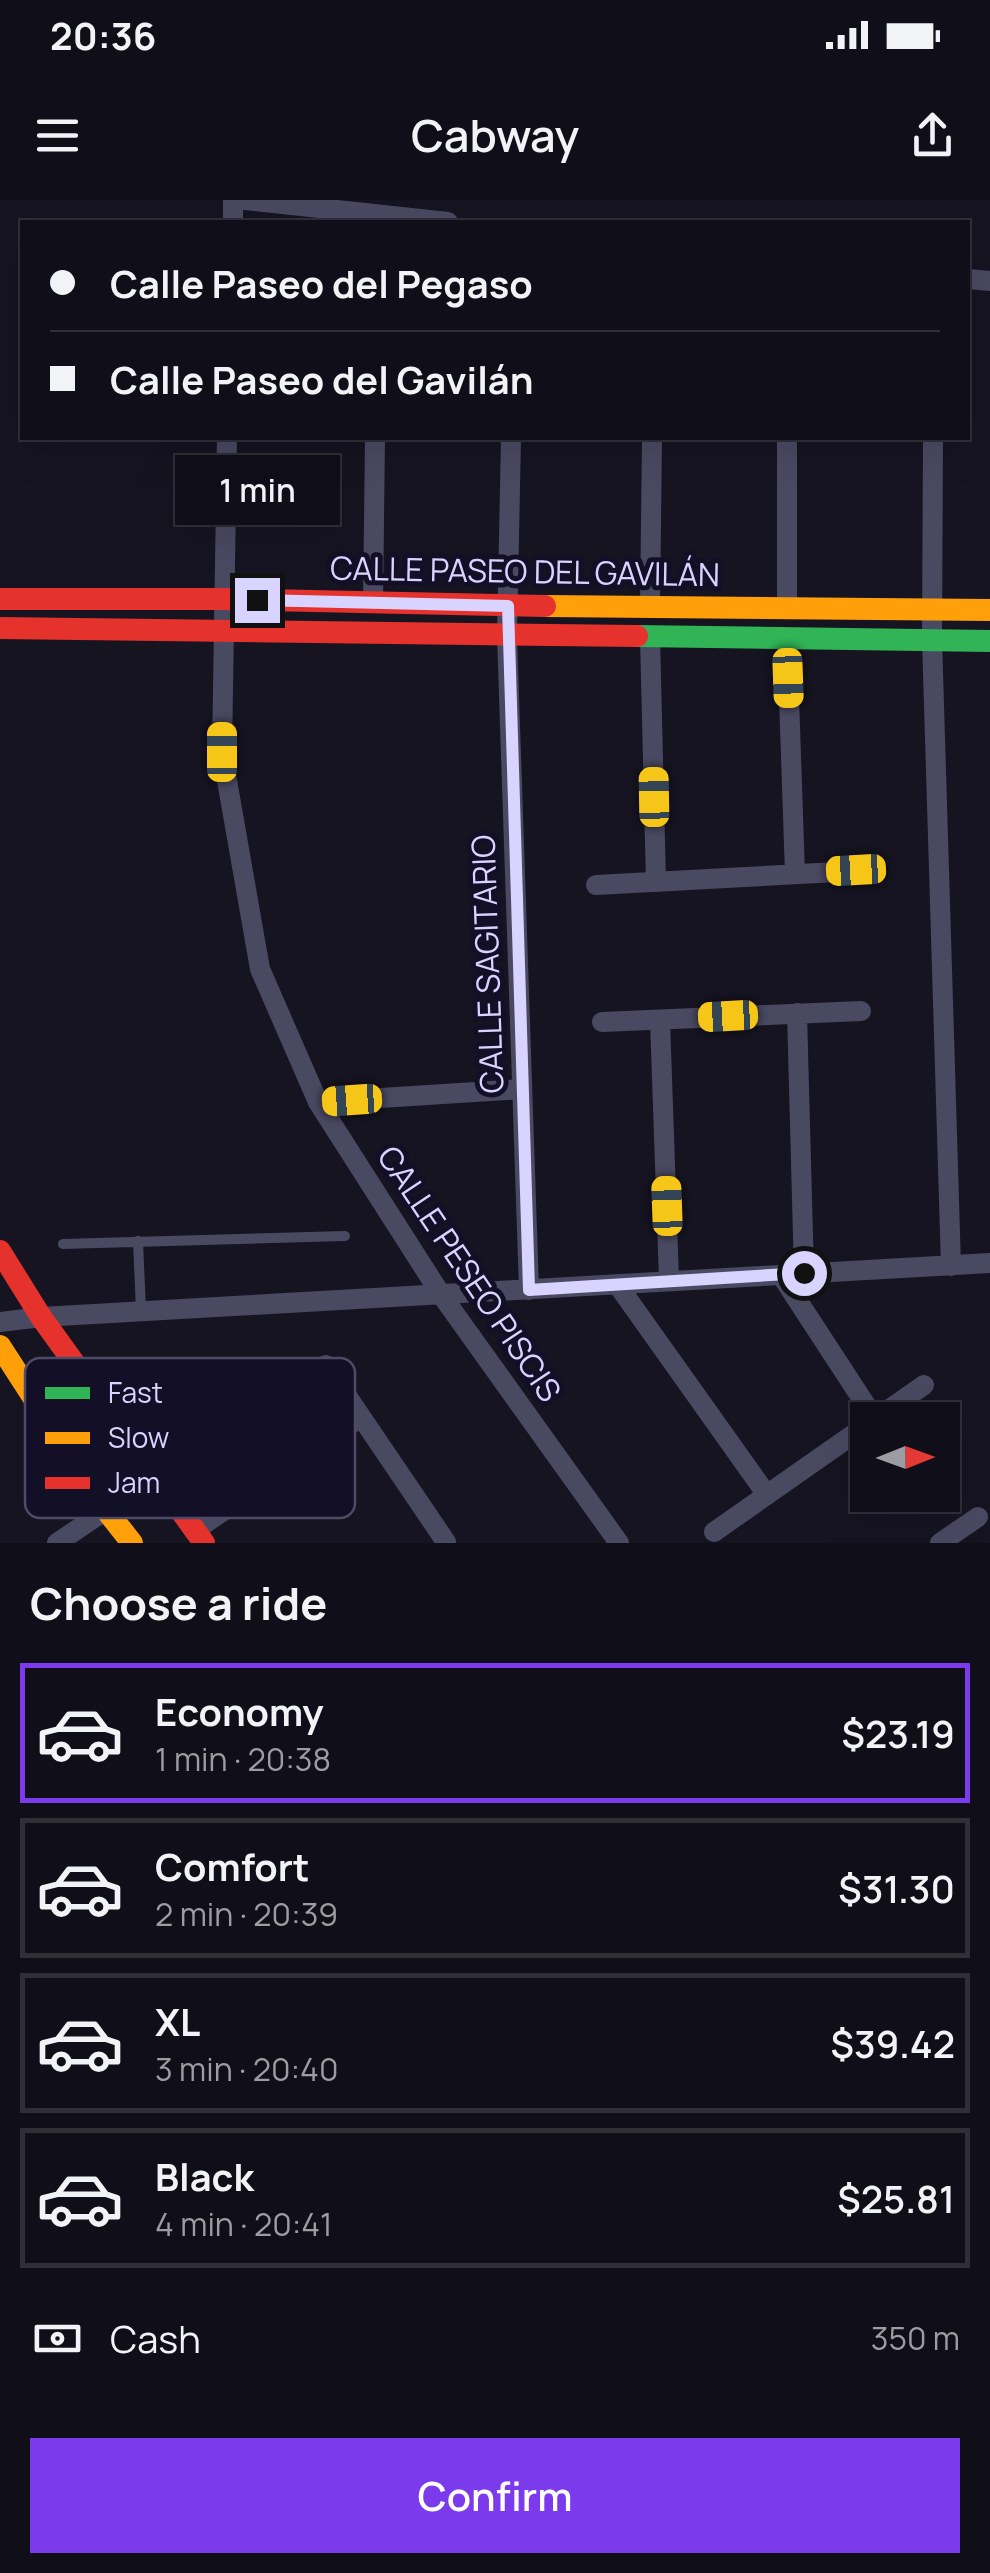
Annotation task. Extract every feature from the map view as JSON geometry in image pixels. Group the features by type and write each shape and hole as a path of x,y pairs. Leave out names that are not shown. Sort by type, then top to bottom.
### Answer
{"street":[{"path":"245,200 430,220"},
{"name":"CALLE PESEO PISCIS","path":"227,440 222,752 260,969 318,1102 440,1292 618,1543"},
{"path":"373,603 375,440"},
{"name":"CALLE SAGITARIO","path":"511,440 507,636 529,1290"},
{"path":"650,607 652,440"},
{"path":"786,608 787,440"},
{"path":"933,440 932,639 951,1266"},
{"name":"CALLE PASEO DEL GAVILÁN","path":"0,599 990,610"},
{"name":"CALLE PASEO DEL GAVILÁN","path":"0,628 990,640"},
{"path":"650,637 656,882"},
{"path":"787,638 795,874"},
{"path":"596,885 856,870"},
{"path":"602,1022 862,1010"},
{"path":"797,1014 804,1273"},
{"path":"660,1020 669,1280"},
{"path":"318,1102 522,1089"},
{"path":"0,1251 70,1358"},
{"path":"0,1322 440,1292 990,1264"},
{"path":"781,1275 862,1402"},
{"path":"616,1284 767,1496"},
{"path":"0,1346 25,1385"},
{"path":"900,1402 924,1385"},
{"path":"355,1409 436,1539"},
{"path":"355,1422 361,1418"},
{"path":"714,1532 850,1437"},
{"path":"940,1543 978,1517"},
{"path":"57,1543 94,1518"},
{"path":"112,1518 132,1543"},
{"path":"199,1537 225,1518"}],"lane":[{"path":"63,1244 345,1236"},
{"path":"138,1240 142,1311"}],"traffic: fast":[{"path":"637,636 990,641"}],"traffic: slow":[{"path":"545,606 990,610"},
{"path":"0,1346 25,1385"},
{"path":"112,1518 132,1543"}],"traffic: jam":[{"path":"0,599 545,606"},
{"path":"0,628 637,636"},
{"path":"0,1251 71,1358"},
{"path":"186,1518 204,1543"}],"route":[{"path":"257,600 508,606 529,1290 804,1273"}]}
